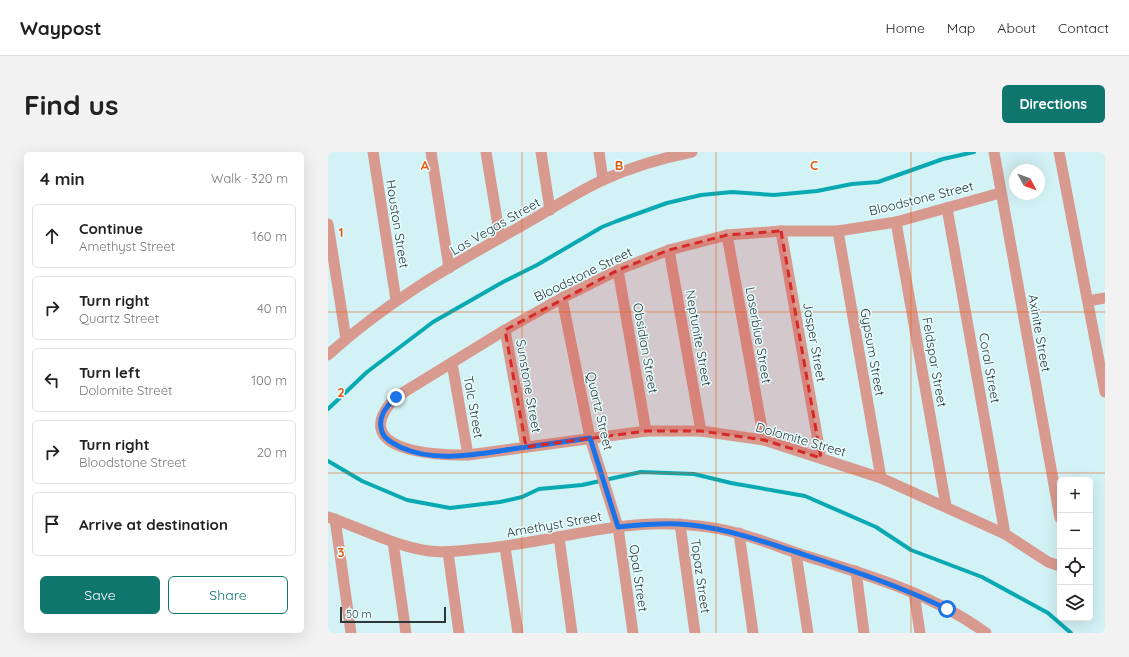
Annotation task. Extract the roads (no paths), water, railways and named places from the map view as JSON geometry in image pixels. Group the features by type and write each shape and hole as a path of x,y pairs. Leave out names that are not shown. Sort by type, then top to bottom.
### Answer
{"street":[{"name":"Houston Street","path":"373,152 396,300"},
{"path":"430,152 449,268"},
{"path":"486,152 500,238"},
{"path":"541,152 550,210"},
{"path":"598,152 603,180"},
{"name":"Las Vegas Street","path":"328,355 396,300 500,238 603,180 658,156 692,152"},
{"path":"1059,152 1105,392"},
{"name":"Axinite Street","path":"994,153 1000,193 1059,513"},
{"name":"Bloodstone Street","path":"381,428 381,417 386,407 396,397 505,330 562,298 618,270 669,250 727,235 781,231 838,230 896,222 1000,193"},
{"name":"Coral Street","path":"947,208 1005,534"},
{"name":"Feldspar Street","path":"896,222 946,506"},
{"path":"328,224 346,339"},
{"name":"Gypsum Street","path":"838,230 881,478"},
{"name":"Jasper Street","path":"781,231 821,458"},
{"name":"Laserblue Street","path":"727,235 764,440"},
{"name":"Neptunite Street","path":"669,250 701,431"},
{"name":"Obsidian Street","path":"618,270 646,431"},
{"name":"Quartz Street","path":"562,298 590,438 618,527"},
{"path":"1088,301 1105,298"},
{"name":"Sunstone Street","path":"505,330 526,447"},
{"name":"Talc Street","path":"452,363 468,455"},
{"name":"Dolomite Street","path":"381,428 384,437 406,449 423,454 443,456 468,455 646,431 701,431 764,440 881,478 946,506 1005,534 1048,562 1057,565"},
{"path":"331,518 351,633"},
{"name":"Amethyst Street","path":"331,518 393,542 429,551 448,552 506,547 618,527 651,524 680,524 739,533 856,571 914,593 981,631"},
{"name":"Topaz Street","path":"680,524 695,633"},
{"name":"Opal Street","path":"618,527 633,633"},
{"path":"739,533 753,633"},
{"path":"559,538 572,633"},
{"path":"393,542 406,633"},
{"path":"506,547 518,633"},
{"path":"448,552 459,633"},
{"path":"796,552 808,633"},
{"path":"856,571 864,633"},
{"path":"914,593 920,633"}],"waterway":[{"path":"328,409 367,372 433,322 503,282 537,265 602,227 617,221 667,203 701,195 732,192 774,195 817,191 852,184 878,182 943,159 974,152"},
{"path":"328,461 362,481 407,500 450,508 500,502 522,497 539,489 582,485 641,472 694,474 731,483 805,496 876,527 911,550 982,577 1048,613 1071,633"}]}
